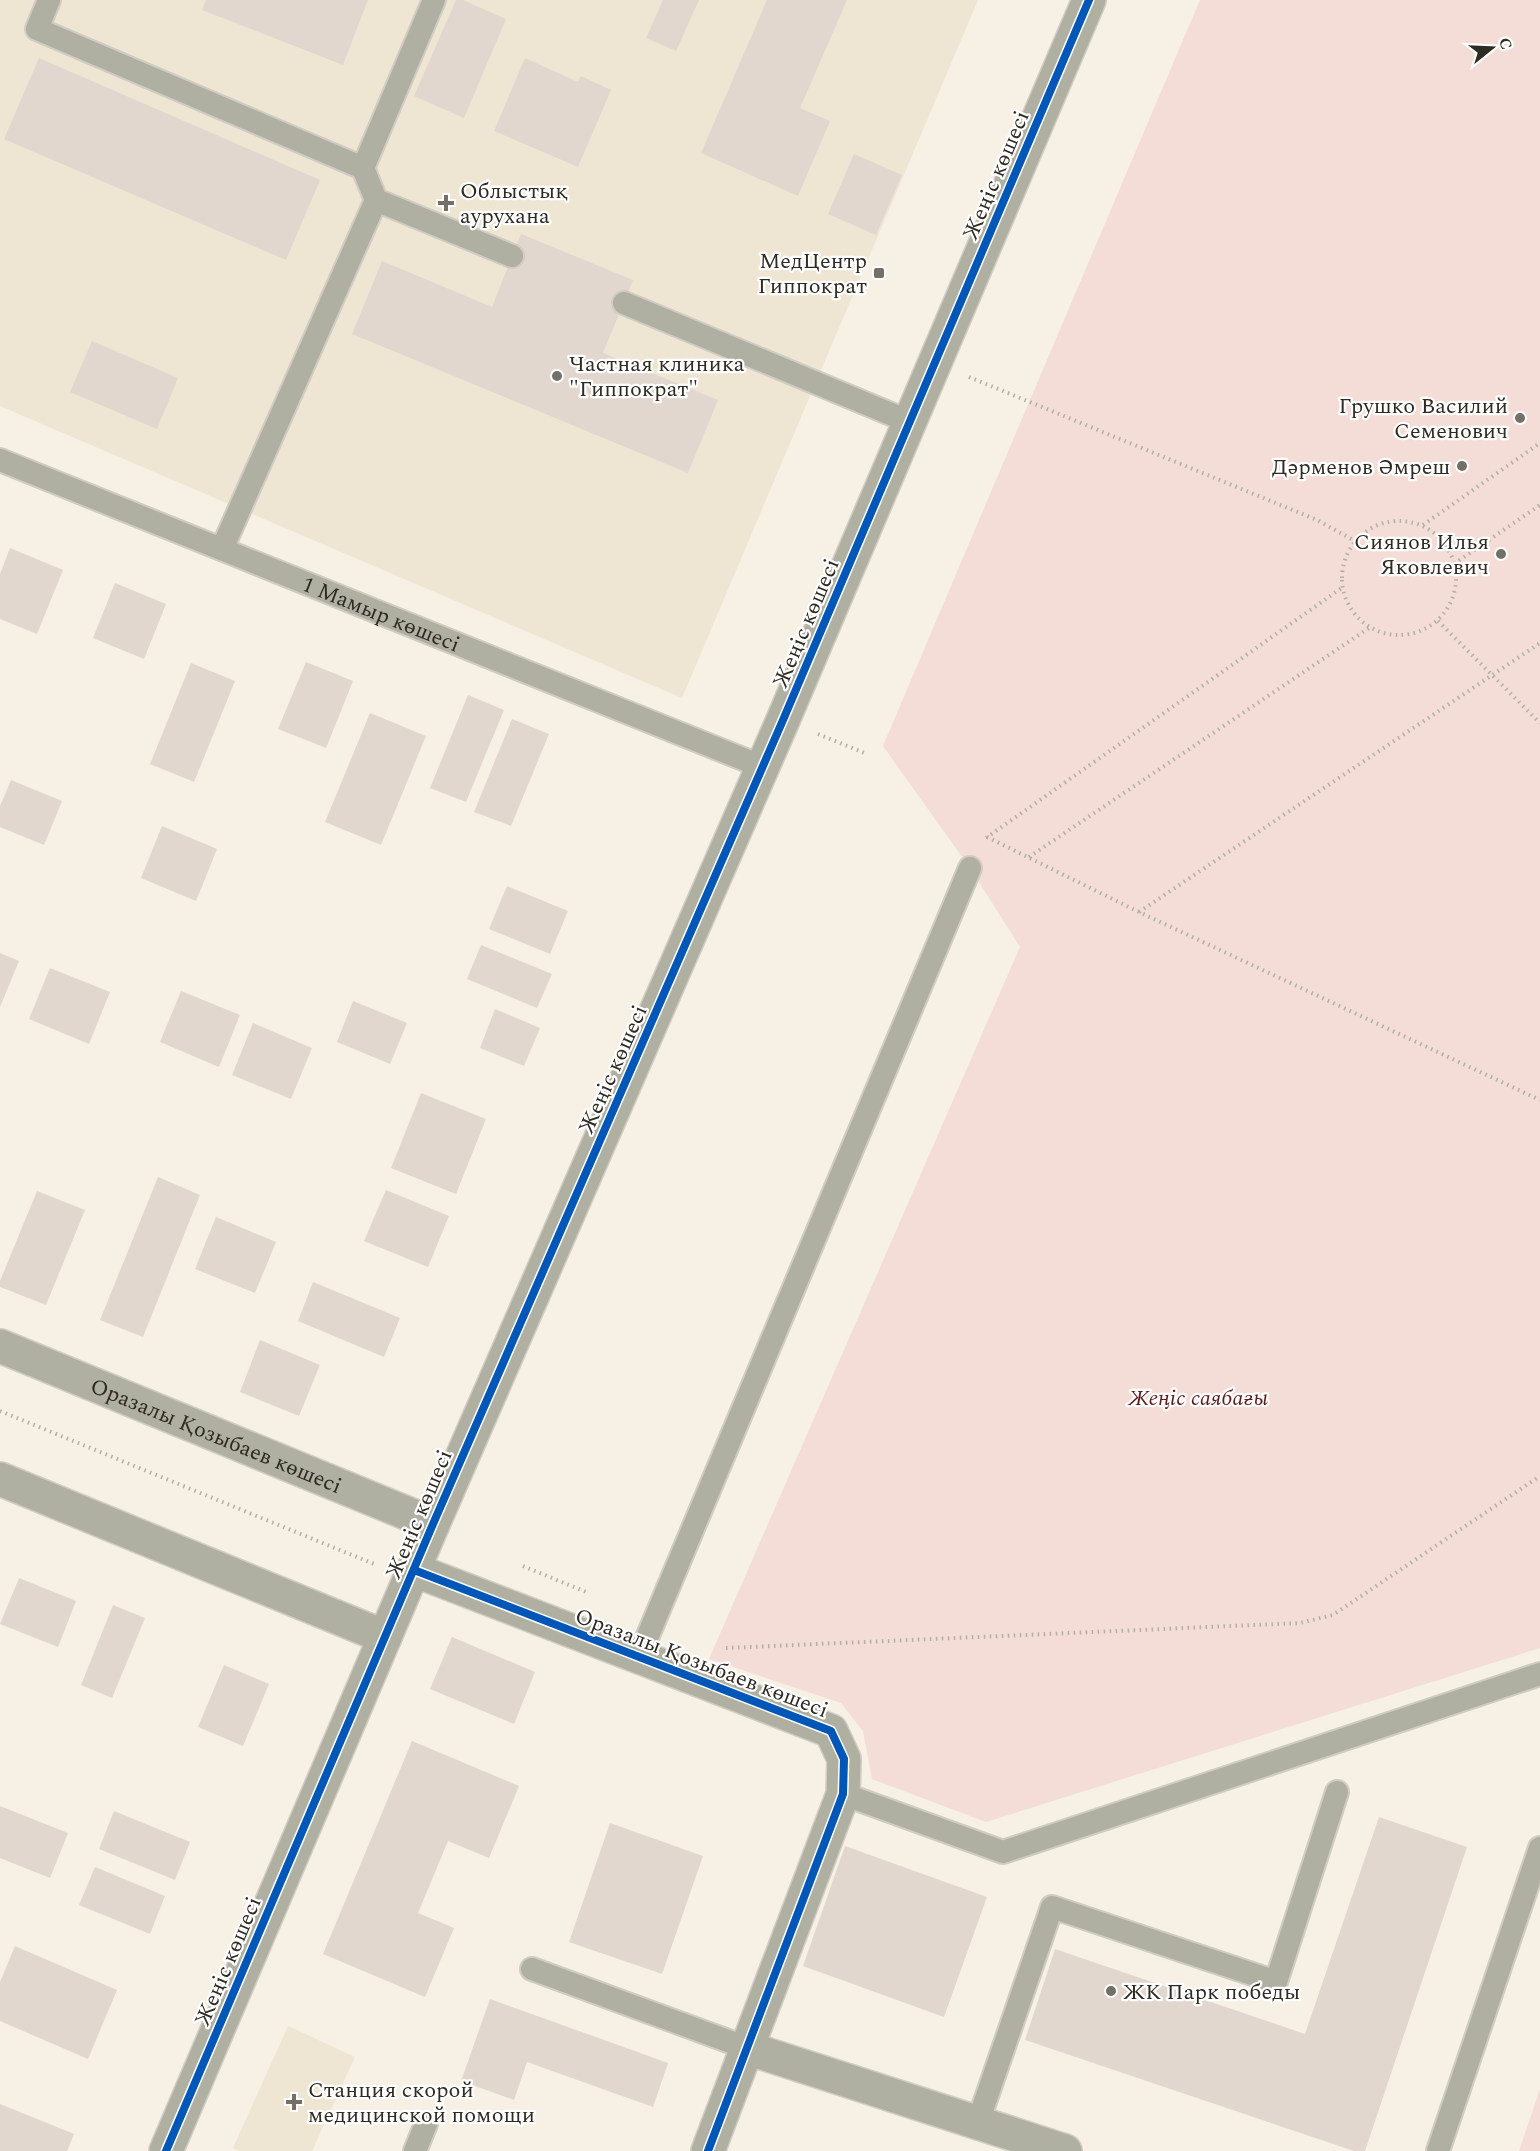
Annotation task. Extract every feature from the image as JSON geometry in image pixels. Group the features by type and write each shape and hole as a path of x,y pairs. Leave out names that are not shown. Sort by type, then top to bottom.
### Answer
{"street":[{"name":"Жеңіс көшесі","path":"166,2151 433,1524 763,767 1089,0"},
{"name":"Оразалы Қозыбаев көшесі","path":"0,1346 433,1524"},
{"path":"0,1479 385,1638"},
{"name":"Оразалы Қозыбаев көшесі","path":"412,1574 639,1657 831,1731 844,1759 843,1794 708,2151"},
{"path":"747,2048 1065,2151"}],"lane":[{"path":"49,0 37,29 363,168 376,200 512,256"},
{"path":"363,168 434,0"},
{"path":"222,549 376,200"},
{"path":"624,303 910,422"},
{"name":"1 Мамыр көшесі","path":"0,460 763,767"},
{"path":"639,1657 970,868"},
{"path":"843,1794 1003,1852 1540,1674"},
{"path":"978,2122 1052,1907 1276,1982 1337,1792"},
{"path":"1438,2151 1540,1848"},
{"path":"532,1969 747,2048"},
{"path":"415,2151 426,2124"}],"path":[{"path":"934,363 1317,520 1355,540"},
{"path":"1423,525 1540,443"},
{"path":"1454,564 1540,505"},
{"path":"1389,521 1423,525 1441,539 1451,554 1456,571 1456,589 1450,606 1438,621 1424,631 1406,636 1388,635 1369,628 1354,615 1344,597 1341,578 1345,558 1355,540 1371,528 1389,521"},
{"path":"970,868 987,837 1343,587"},
{"path":"1438,621 1540,723"},
{"path":"1029,858 1369,628"},
{"path":"1139,912 1540,643"},
{"path":"783,720 867,754"},
{"path":"987,837 1139,912 1540,1100"},
{"path":"0,1411 412,1574"},
{"path":"720,1648 1300,1623 1333,1615 1540,1476"},
{"path":"523,1566 589,1594"}],"shaded area":[{"name":"Облыстық аурухана","path":"0,0 978,0 682,698 0,406"},
{"name":"Станция скорой медицинской помощи","path":"288,2026 355,2057 312,2151 239,2151 233,2148"}],"green space":[{"name":"Жеңіс саябағы","path":"1200,0 1540,0 1540,1648 986,1822 872,1779 863,1731 841,1703 709,1659 1020,947 970,868 883,746"},
{"path":"1540,2089 1540,2151 1519,2151"}],"building":[{"path":"206,0 368,0 343,65 202,10"},
{"path":"456,0 463,0 506,19 464,118 414,96"},
{"path":"663,0 699,0 676,51 646,38"},
{"path":"767,0 847,0 800,108 830,121 798,196 701,153"},
{"path":"39,58 320,180 286,260 4,139"},
{"path":"525,58 578,82 581,76 611,90 578,167 494,131"},
{"path":"854,154 902,175 876,235 828,214"},
{"name":"Частная клиника \"Гиппократ\"","path":"521,234 633,280 603,353 718,400 688,473 352,334 382,261 492,307"},
{"path":"92,341 178,378 157,429 70,392"},
{"path":"10,548 63,570 37,634 0,619 0,574"},
{"path":"115,583 166,604 144,659 93,638"},
{"path":"306,662 353,681 326,748 278,729"},
{"path":"191,663 235,681 194,782 150,764"},
{"path":"468,695 504,710 466,802 430,788"},
{"path":"370,713 426,736 381,845 325,822"},
{"path":"512,719 549,734 511,826 474,812"},
{"path":"11,780 62,801 44,845 0,827 0,806"},
{"path":"162,826 217,849 196,901 141,878"},
{"path":"507,886 568,911 550,954 489,929"},
{"path":"481,945 552,974 537,1008 467,979"},
{"path":"0,953 19,961 0,1007"},
{"path":"50,968 110,992 89,1044 29,1019"},
{"path":"181,991 240,1015 219,1067 160,1042"},
{"path":"353,1001 407,1023 390,1064 337,1042"},
{"path":"495,1009 540,1028 524,1066 480,1048"},
{"path":"253,1023 312,1048 291,1099 232,1075"},
{"path":"421,1093 486,1119 456,1194 391,1168"},
{"path":"158,1177 200,1195 143,1337 100,1320"},
{"path":"386,1190 449,1216 428,1267 364,1241"},
{"path":"37,1191 85,1210 46,1305 0,1287 0,1281"},
{"path":"216,1217 276,1242 255,1293 195,1269"},
{"path":"313,1282 400,1318 384,1357 298,1321"},
{"path":"260,1340 320,1365 299,1416 240,1392"},
{"path":"19,1578 76,1601 58,1647 0,1624"},
{"path":"113,1605 145,1618 112,1698 81,1685"},
{"path":"452,1637 535,1672 514,1724 430,1689"},
{"path":"224,1665 269,1684 243,1746 198,1727"},
{"path":"412,1741 519,1786 489,1858 448,1841 418,1913 454,1928 425,1997 323,1954"},
{"path":"0,1806 68,1833 50,1878 0,1858"},
{"path":"114,1811 190,1842 175,1880 99,1849"},
{"name":"ЖК Парк победы","path":"1379,1817 1467,1847 1365,2151 1354,2151 1025,2040 1055,1949 1305,2034"},
{"path":"610,1823 703,1856 662,1974 569,1942"},
{"path":"845,1846 987,1897 944,2017 803,1966"},
{"path":"95,1867 165,1896 150,1934 79,1905"},
{"path":"15,1946 117,1990 88,2059 0,2021 0,1982"},
{"path":"490,1999 668,2063 653,2107 527,2062 514,2100 461,2081"},
{"path":"0,2104 74,2134 67,2151 0,2151"}],"cycle path":[{"path":"166,2151 433,1524 783,720 1089,0"},
{"path":"414,1570 831,1731 844,1759 843,1794 708,2151"}],"place":[{"name":"Облыстық аурухана","path":"446,203"},
{"name":"МедЦентр Гиппократ","path":"879,273"},
{"name":"Частная клиника \"Гиппократ\"","path":"557,376"},
{"name":"Грушко Василий Семенович","path":"1520,418"},
{"name":"Дәрменов Әмреш","path":"1462,466"},
{"name":"Сиянов Илья Яковлевич","path":"1501,554"},
{"name":"ЖК Парк победы","path":"1111,1991"},
{"name":"Станция скорой медицинской помощи","path":"294,2102"}]}
